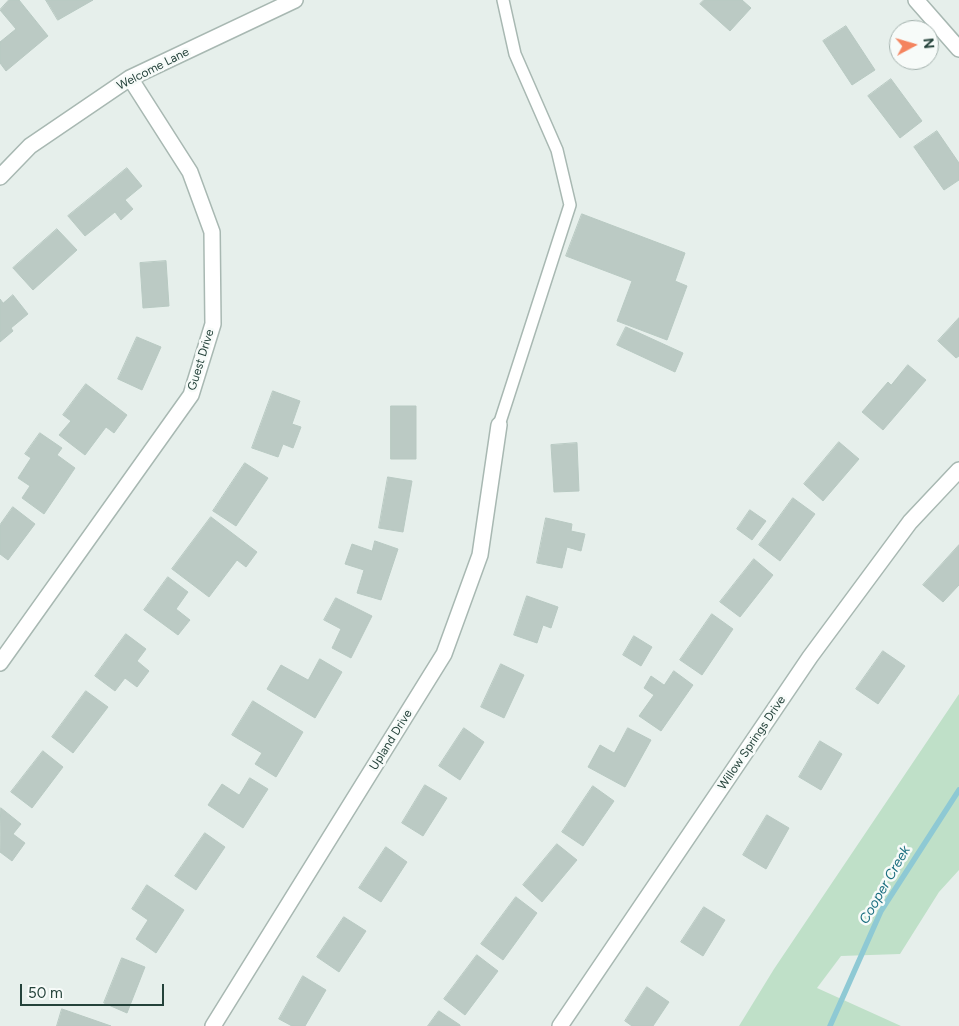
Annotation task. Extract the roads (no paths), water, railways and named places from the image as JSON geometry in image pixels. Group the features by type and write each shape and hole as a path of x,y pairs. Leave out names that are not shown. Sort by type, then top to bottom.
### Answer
{"street":[{"name":"Welcome Lane","path":"0,177 30,146 130,78 296,0"},
{"path":"916,0 959,49"},
{"name":"Guest Drive","path":"0,663 191,395 213,324 212,232 190,172 130,78"},
{"name":"Upland Drive","path":"212,1026 444,654 480,555 498,425"},
{"name":"Willow Springs Drive","path":"560,1026 810,657 910,522 959,470"}],"lane":[{"path":"498,425 570,205 557,150 515,54 503,0"}],"waterway":[{"name":"Cooper Creek","path":"830,1026 881,911 959,790"}]}
